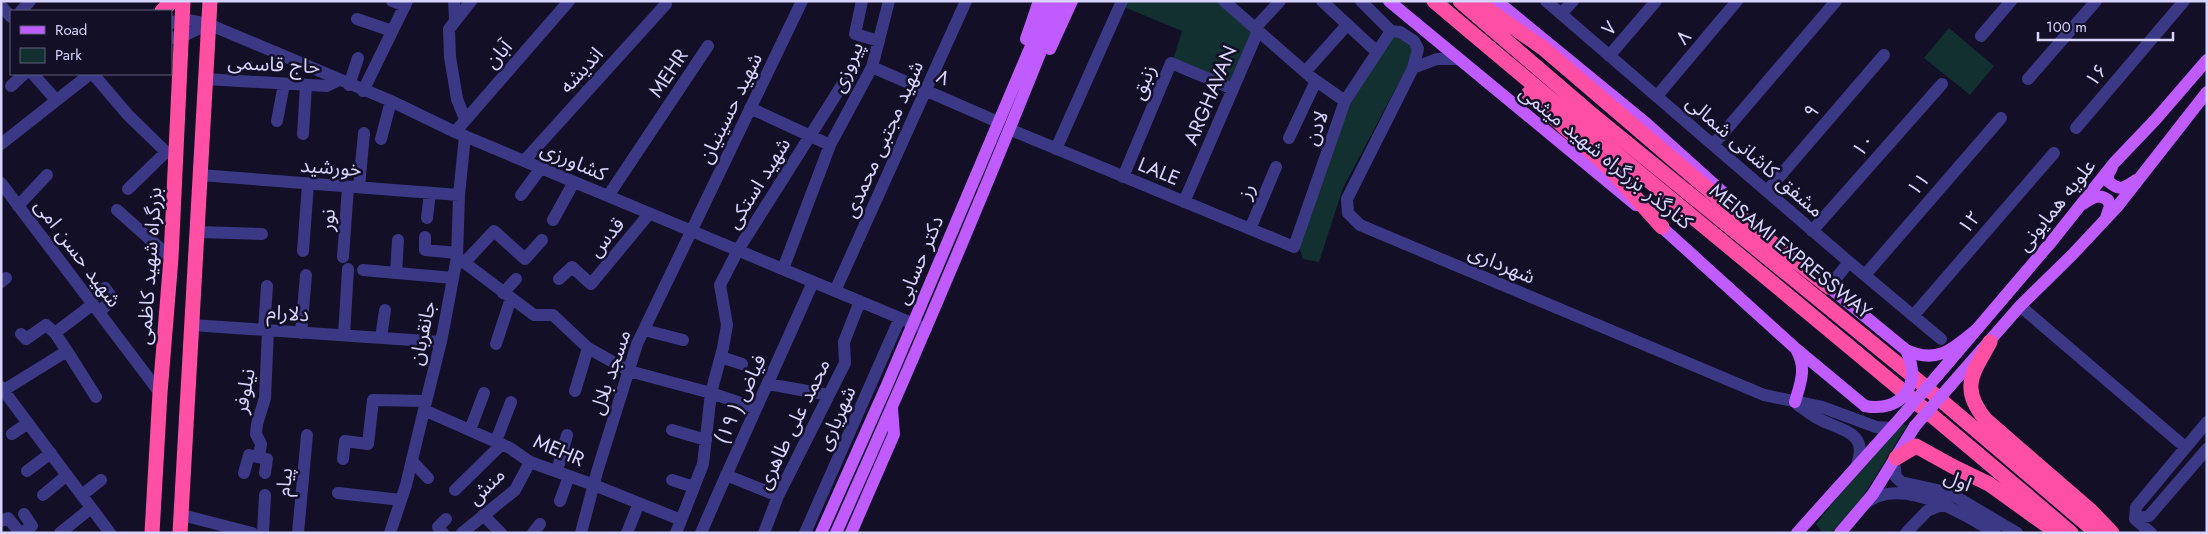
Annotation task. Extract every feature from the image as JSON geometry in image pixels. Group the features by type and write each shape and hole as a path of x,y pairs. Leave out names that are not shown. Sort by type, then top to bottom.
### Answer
{"highway":[{"path":"163,10 172,1"},
{"name":"بزرگراه شهید کاظمی","path":"152,533 160,393 171,258 171,154 177,20 183,1"},
{"path":"180,533 210,1"},
{"path":"1425,1 1609,168 1662,227"},
{"name":"MEISAMI EXPRESSWAY","path":"1434,1 1579,124 1896,384 2071,533"},
{"name":"MEISAMI EXPRESSWAY","path":"1460,1 1588,112 1909,373 2098,533"},
{"path":"1476,1 1543,48 1758,232 1829,287"},
{"path":"1990,342 1971,379 1974,406 1986,420 2091,511 2112,533"},
{"path":"1895,460 1909,449 1916,446 1921,448 1989,484 2057,533"}],"main road":[{"path":"998,122 1039,1"},
{"name":"دکتر حسابی","path":"821,533 1050,1"},
{"name":"دکتر حسابی","path":"836,533 1011,130 1061,1"},
{"path":"1011,130 1072,1"},
{"name":"کنارگذر بزرگراه شهید میثمی","path":"1389,1 1662,227 1794,347 1865,406 1876,408 1888,407 1898,402 1906,394 1913,372 1911,360 1906,350"},
{"path":"1497,1 1647,124 1829,287 1906,350 1923,356 1941,354 1956,347 1978,328"},
{"name":"علویه همایونی","path":"1797,533 1892,428 2052,241 2114,163 2156,119 2207,60"},
{"name":"علویه همایونی","path":"1840,533 1865,504 1895,460 1915,426 2020,306 2102,224 2143,175 2207,92"},
{"path":"2114,163 2108,175 2108,182 2115,188 2127,186 2143,175"},
{"path":"2078,207 2097,196 2103,196 2108,200 2110,206 2102,224"},
{"path":"1794,347 1802,361 1803,369 1795,402"},
{"path":"851,533 894,434 892,407"},
{"path":"1808,521 1814,533"}],"street":[{"path":"363,91 406,4 392,1"},
{"path":"454,1 455,20"},
{"path":"466,119 457,99 450,57 449,29 471,1"},
{"name":"آبان","path":"460,134 466,119 570,1"},
{"name":"شهید حسینیان","path":"692,231 802,1"},
{"path":"862,1 855,34 879,40"},
{"name":"پیروزی","path":"783,270 830,145 872,67 889,1"},
{"name":"شهید مجتبی محمدی","path":"835,291 966,1"},
{"path":"1224,1 1305,72 1345,101"},
{"path":"1256,29 1280,1"},
{"path":"1322,1 1377,52"},
{"path":"1361,1 1391,31 1400,32 1414,41 1418,49 1413,68"},
{"name":"مشفق کاشانی شمالی","path":"1546,1 1812,231 1940,338"},
{"path":"1561,14 1573,1"},
{"name":"۷","path":"1609,56 1656,1"},
{"name":"۸","path":"1657,96 1737,1"},
{"path":"1713,145 1836,1"},
{"path":"1981,36 2011,1"},
{"path":"2028,79 2096,1"},
{"name":"۱۶","path":"2076,128 2184,1"},
{"path":"1056,149 1120,2"},
{"name":"اندیشه","path":"524,161 666,4"},
{"path":"2,7 10,17"},
{"path":"357,19 392,32"},
{"name":"کشاورزی","path":"177,20 208,24 363,91 391,101 460,134 926,329"},
{"path":"177,37 208,24"},
{"path":"1305,72 1347,25"},
{"name":"ARGHAVAN","path":"1184,202 1233,89 1256,29"},
{"name":"لادن","path":"1294,247 1345,101 1391,31"},
{"name":"MEHR","path":"608,196 708,46"},
{"name":"۹","path":"1767,191 1884,55"},
{"path":"344,82 358,58"},
{"path":"1413,68 1437,59 1457,59"},
{"name":"زنبق","path":"1123,177 1171,63 1233,89"},
{"name":"۸","path":"872,67 998,122"},
{"name":"شهرداری","path":"1413,68 1347,199 1348,213 1360,224 1764,395 1822,407 1876,427 1892,428"},
{"path":"11,86 23,75"},
{"path":"35,75 56,100"},
{"path":"1,144 90,75"},
{"path":"92,75 128,115 171,154 128,189"},
{"name":"حاج قاسمی","path":"205,79 327,86 344,82"},
{"path":"1289,138 1316,81"},
{"name":"شهید استکی","path":"676,533 703,464 711,393 727,325 720,285 738,250 844,82"},
{"path":"277,122 284,84"},
{"name":"۱۰","path":"1812,231 1942,84"},
{"path":"303,134 306,85"},
{"path":"381,139 391,101"},
{"path":"750,108 830,145"},
{"name":"۱۱","path":"1865,275 2001,118"},
{"name":"LALE","path":"1011,130 1294,247"},
{"name":"نور","path":"343,257 364,133"},
{"name":"جانقربان","path":"390,533 412,460 441,342 453,278 460,258 460,134"},
{"name":"۱۲","path":"1913,316 2054,153"},
{"name":"رز","path":"1250,229 1276,167"},
{"path":"521,195 541,168"},
{"name":"خورشید","path":"200,175 460,195"},
{"path":"18,206 47,176"},
{"path":"553,220 574,182"},
{"name":"شهید حسن امی","path":"1,183 160,393"},
{"path":"303,251 308,184"},
{"path":"427,218 430,193"},
{"path":"117,210 171,258"},
{"name":"قدس","path":"559,278 572,267 591,284 649,214"},
{"path":"460,258 494,231 525,259 542,240"},
{"name":"مسجد بلال","path":"581,533 629,371 644,330 692,231"},
{"path":"197,232 262,234"},
{"path":"426,237 425,250 460,258 534,315 553,315 588,348 629,371 711,393 755,408"},
{"path":"396,273 398,240"},
{"path":"1829,287 1849,262"},
{"path":"344,335 348,269"},
{"path":"364,270 453,278"},
{"path":"301,332 306,274"},
{"path":"496,344 507,296 516,280"},
{"name":"فیاض ( ۱۹)","path":"701,533 755,408 768,384 813,282"},
{"name":"نیلوفر","path":"265,473 267,459 259,457 261,444 256,434 265,398 267,286"},
{"path":"54,333 113,299 105,288"},
{"name":"محمد علی طاهری","path":"764,533 778,496 845,363 844,342 860,301"},
{"path":"2020,306 2185,446"},
{"path":"381,338 385,310"},
{"name":"شهریاری","path":"805,533 900,318"},
{"path":"21,334 26,339 46,325 67,351 96,396"},
{"name":"دلارام","path":"192,325 441,342"},
{"path":"644,330 683,340"},
{"path":"574,391 588,348"},
{"path":"67,351 2,390 28,423 45,436 51,454 64,463 67,476 110,533"},
{"path":"721,357 742,364"},
{"path":"768,384 829,395"},
{"path":"470,430 484,393"},
{"path":"343,459 346,441 368,444 373,400 425,406"},
{"path":"455,490 499,443 511,402"},
{"path":"1795,402 1820,420 1848,431 1857,439 1860,448 1858,465"},
{"name":"MEHR","path":"425,406 499,443 530,462 681,520"},
{"path":"2135,519 2136,506 2207,422"},
{"path":"12,434 28,423"},
{"path":"672,430 706,440"},
{"name":"پیام","path":"298,533 307,435"},
{"path":"560,500 567,435"},
{"path":"2135,519 2149,516 2207,449"},
{"path":"27,471 51,454"},
{"path":"244,473 249,454 259,457"},
{"path":"412,460 428,478"},
{"name":"اول","path":"1895,460 1896,477 1901,482 1937,490 1958,498 2017,533"},
{"name":"منش","path":"462,533 515,490 530,462"},
{"path":"726,475 778,496"},
{"path":"43,496 67,476"},
{"path":"82,495 101,480"},
{"path":"672,480 694,487"},
{"path":"338,493 401,500"},
{"name":"اول","path":"1865,504 1879,496 1888,494 1915,497 1944,504 1995,533"},
{"path":"263,533 265,495"},
{"path":"1915,497 1921,506 1921,516"},
{"path":"627,533 639,503"},
{"path":"1906,533 1921,516 1933,507 1944,504"},
{"path":"60,533 91,508"},
{"path":"1,521 8,518 18,530 32,526 24,514"},
{"path":"182,515 252,533"},
{"path":"483,515 501,533"},
{"path":"443,533 438,527 446,519"},
{"path":"2135,519 2151,533"}],"green space":[{"path":"1126,1 1218,1 1254,32 1232,84 1173,60 1182,31 1124,7"},
{"path":"1949,28 1994,66 1970,95 1924,58"},
{"path":"1400,35 1416,50 1343,188 1319,262 1303,259 1299,247 1350,104 1391,36"},
{"path":"1904,424 1907,426 1854,508 1831,533 1821,531 1816,524 1876,450"}]}
